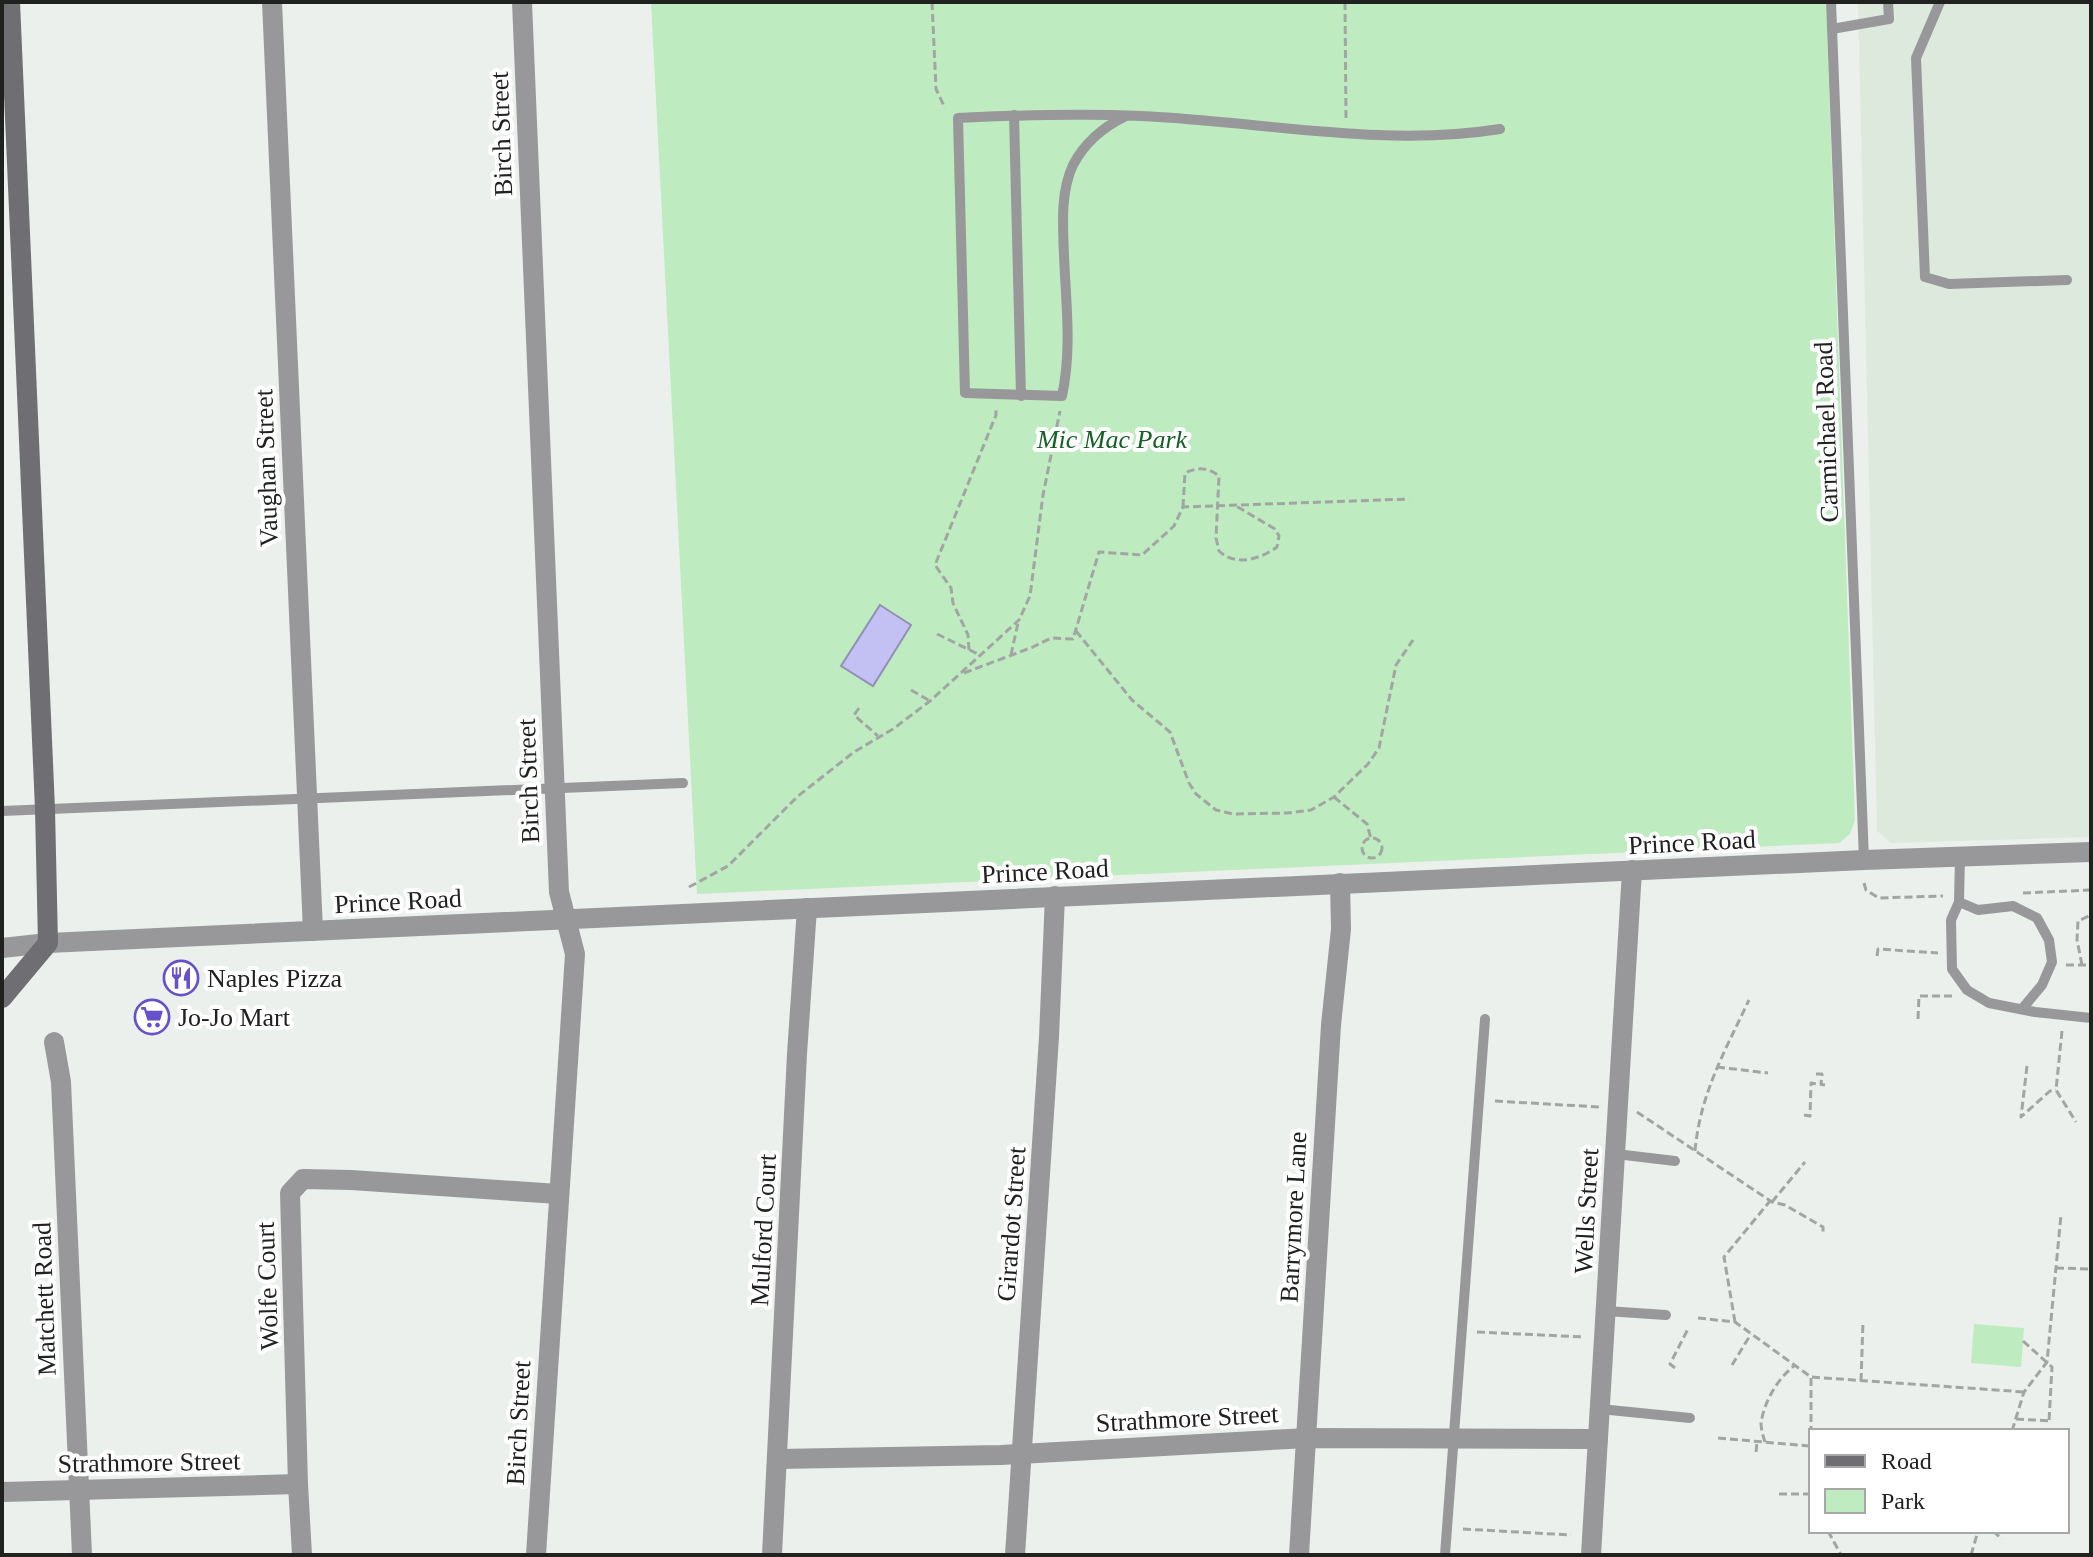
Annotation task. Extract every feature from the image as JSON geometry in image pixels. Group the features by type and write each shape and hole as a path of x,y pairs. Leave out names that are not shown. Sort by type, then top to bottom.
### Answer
{"main road":[{"path":"2,998 48,943 45,809 10,2"}],"street":[{"name":"Vaughan Street","path":"272,2 313,931"},
{"name":"Birch Street","path":"522,2 559,892 575,954 536,1555"},
{"name":"Prince Road","path":"2,948 48,943 1055,896 2091,852"},
{"name":"Wells Street","path":"1591,1555 1632,870"},
{"name":"Barrymore Lane","path":"1299,1555 1331,1025 1341,929 1340,883"},
{"name":"Girardot Street","path":"1015,1555 1055,896"},
{"name":"Mulford Court","path":"772,1555 807,908"},
{"name":"Matchett Road","path":"54,1042 61,1082 82,1555"},
{"name":"Wolfe Court","path":"302,1555 290,1193 303,1179 558,1194"},
{"name":"Strathmore Street","path":"778,1459 1022,1453 1307,1438 1598,1439"},
{"name":"Strathmore Street","path":"2,1492 298,1484"}],"lane":[{"name":"Carmichael Road","path":"1831,2 1864,860"},
{"path":"1832,29 1889,19 1888,2"},
{"path":"1940,2 1916,58 1925,277 1949,284 2067,280"},
{"path":"1014,115 1021,396"},
{"path":"1126,116 1090,140 1072,167 1068,181 1063,229 1068,351 1062,396 965,393 958,118 1126,116 1346,133 1466,134 1500,129"},
{"path":"2,811 683,783"},
{"path":"1960,856 1959,902 1951,920 1952,969 1967,990 1989,1003 2091,1018"},
{"path":"1959,902 1978,910 2013,906 2037,918 2049,940 2052,962 2042,985 2022,1009"},
{"path":"1445,1555 1485,1019"},
{"path":"1616,1154 1675,1161"},
{"path":"1606,1311 1666,1315"},
{"path":"1600,1409 1690,1418"}],"path":[{"path":"932,2 936,89 946,110 958,118"},
{"path":"1345,2 1346,133"},
{"path":"969,650 968,635 953,603 951,588 935,565 996,415 996,395"},
{"path":"1011,655 1019,620 1030,596 1043,495 1062,396"},
{"path":"960,674 1051,638 1073,639 1099,552 1142,555 1174,526 1183,507 1185,473 1199,468 1209,469 1219,476 1216,543 1227,558 1252,559 1277,547 1279,536 1275,529 1235,505"},
{"path":"1183,507 1409,499"},
{"path":"689,887 728,866 798,796 854,752 930,701 1019,620"},
{"path":"1075,629 1132,700 1170,732 1192,789 1210,806 1228,814 1296,813 1323,805 1334,797 1376,755 1396,665 1413,640"},
{"path":"937,634 981,656"},
{"path":"911,690 930,701"},
{"path":"859,708 854,715 879,737"},
{"path":"1334,797 1367,824 1371,839"},
{"path":"1371,839 1379,841 1382,847 1374,858 1365,855 1362,848 1371,839"},
{"path":"2082,965 2077,940 2078,921 2091,915"},
{"path":"1877,956 1878,949 1946,954"},
{"path":"2058,964 2091,965"},
{"path":"1918,1019 1919,996 1964,996"},
{"path":"1695,1151 1697,1121 1707,1089 1749,1000"},
{"path":"2062,1031 2060,1076 2056,1090 2076,1122"},
{"path":"2027,1066 2021,1117 2050,1091 2056,1090"},
{"path":"1717,1067 1768,1073"},
{"path":"1804,1115 1810,1116 1811,1083 1823,1084 1822,1074 1816,1074"},
{"path":"1479,1100 1600,1107"},
{"path":"1637,1112 1771,1202 1785,1205 1823,1227 1823,1235"},
{"path":"1735,1322 1724,1257 1805,1162"},
{"path":"2013,1429 2024,1392 2047,1362 2061,1215"},
{"path":"2056,1268 2089,1269 2086,1275"},
{"path":"1698,1318 1735,1322 1811,1377 2024,1392"},
{"path":"1861,1381 1863,1322"},
{"path":"1675,1368 1670,1364 1689,1327"},
{"path":"1461,1331 1584,1337"},
{"path":"1732,1365 1751,1334"},
{"path":"2016,1419 2050,1421 2052,1367 2023,1341"},
{"path":"1765,1442 1761,1424 1775,1385 1794,1366"},
{"path":"1809,1429 1811,1377"},
{"path":"1718,1438 1809,1446"},
{"path":"1756,1452 1757,1442"},
{"path":"1779,1494 1809,1494"},
{"path":"1447,1528 1572,1536"},
{"path":"1829,1533 1841,1555"},
{"path":"1971,1555 1977,1533"},
{"path":"1995,1533 2002,1539"}],"shaded area":[{"path":"1858,2 2091,2 2091,837 1891,843 1877,831"}],"green space":[{"name":"Mic Mac Park","path":"651,2 1826,2 1855,820 1850,834 1839,843 697,894"},
{"path":"1974,1324 2024,1328 2021,1367 1971,1363"}],"water":[{"path":"880,605 911,625 873,686 841,666"}],"place":[{"name":"Naples Pizza","path":"181,978"},
{"name":"Jo-Jo Mart","path":"152,1017"}]}
